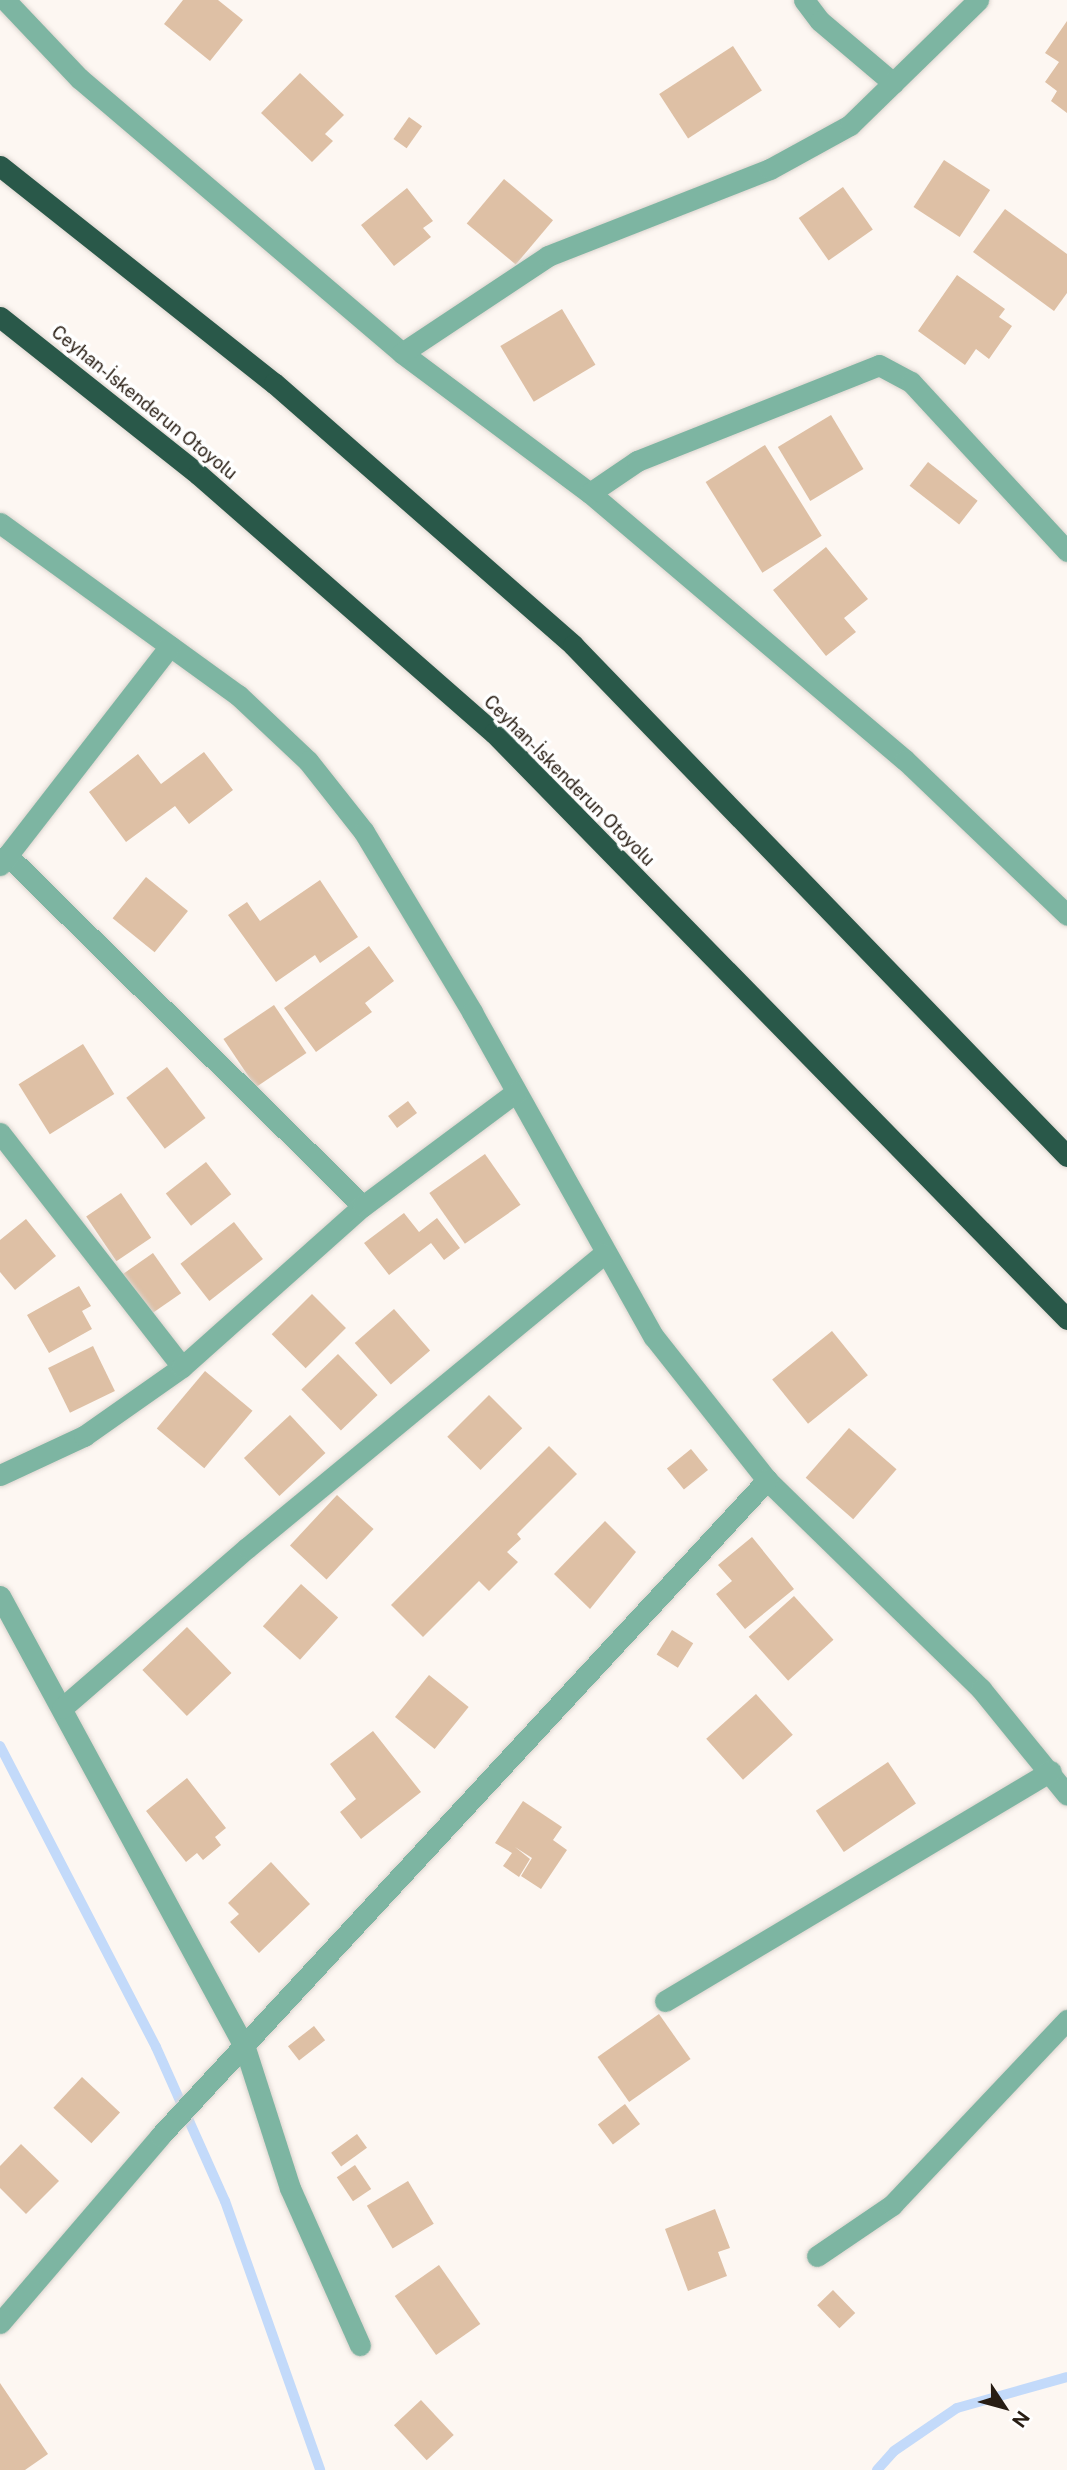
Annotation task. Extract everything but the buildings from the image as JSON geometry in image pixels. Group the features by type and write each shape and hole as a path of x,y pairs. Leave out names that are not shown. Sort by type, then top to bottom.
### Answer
{"highway":[{"path":"0,166 274,383 573,645 1067,1156"},
{"name":"Ceyhan-İskenderun Otoyolu","path":"0,317 198,474 494,733 1067,1319"}],"street":[{"path":"5,0 79,78 402,353 590,494 905,760 1067,915"},
{"path":"804,0 820,21 893,83"},
{"path":"402,353 548,256 770,169 850,125 978,0"},
{"path":"590,494 637,461 878,365 911,382 1067,551"},
{"path":"0,523 238,695 308,761 364,832 516,1092 604,1254 654,1337 767,1480 981,1689 1051,1771 1067,1795"},
{"path":"170,646 4,860 363,1206"},
{"path":"0,1475 84,1436 183,1367 363,1206 516,1092"},
{"path":"0,1133 183,1367"},
{"path":"62,1708 247,1548 604,1254"},
{"path":"0,2323 160,2136 245,2048 767,1480"},
{"path":"0,1596 245,2048 290,2188 360,2345"},
{"path":"665,2001 1051,1771"},
{"path":"817,2256 892,2205 1067,2020"}],"waterway":[{"path":"0,1746 156,2047 225,2201 320,2470"},
{"path":"877,2470 894,2451 957,2408 1067,2377"}]}
